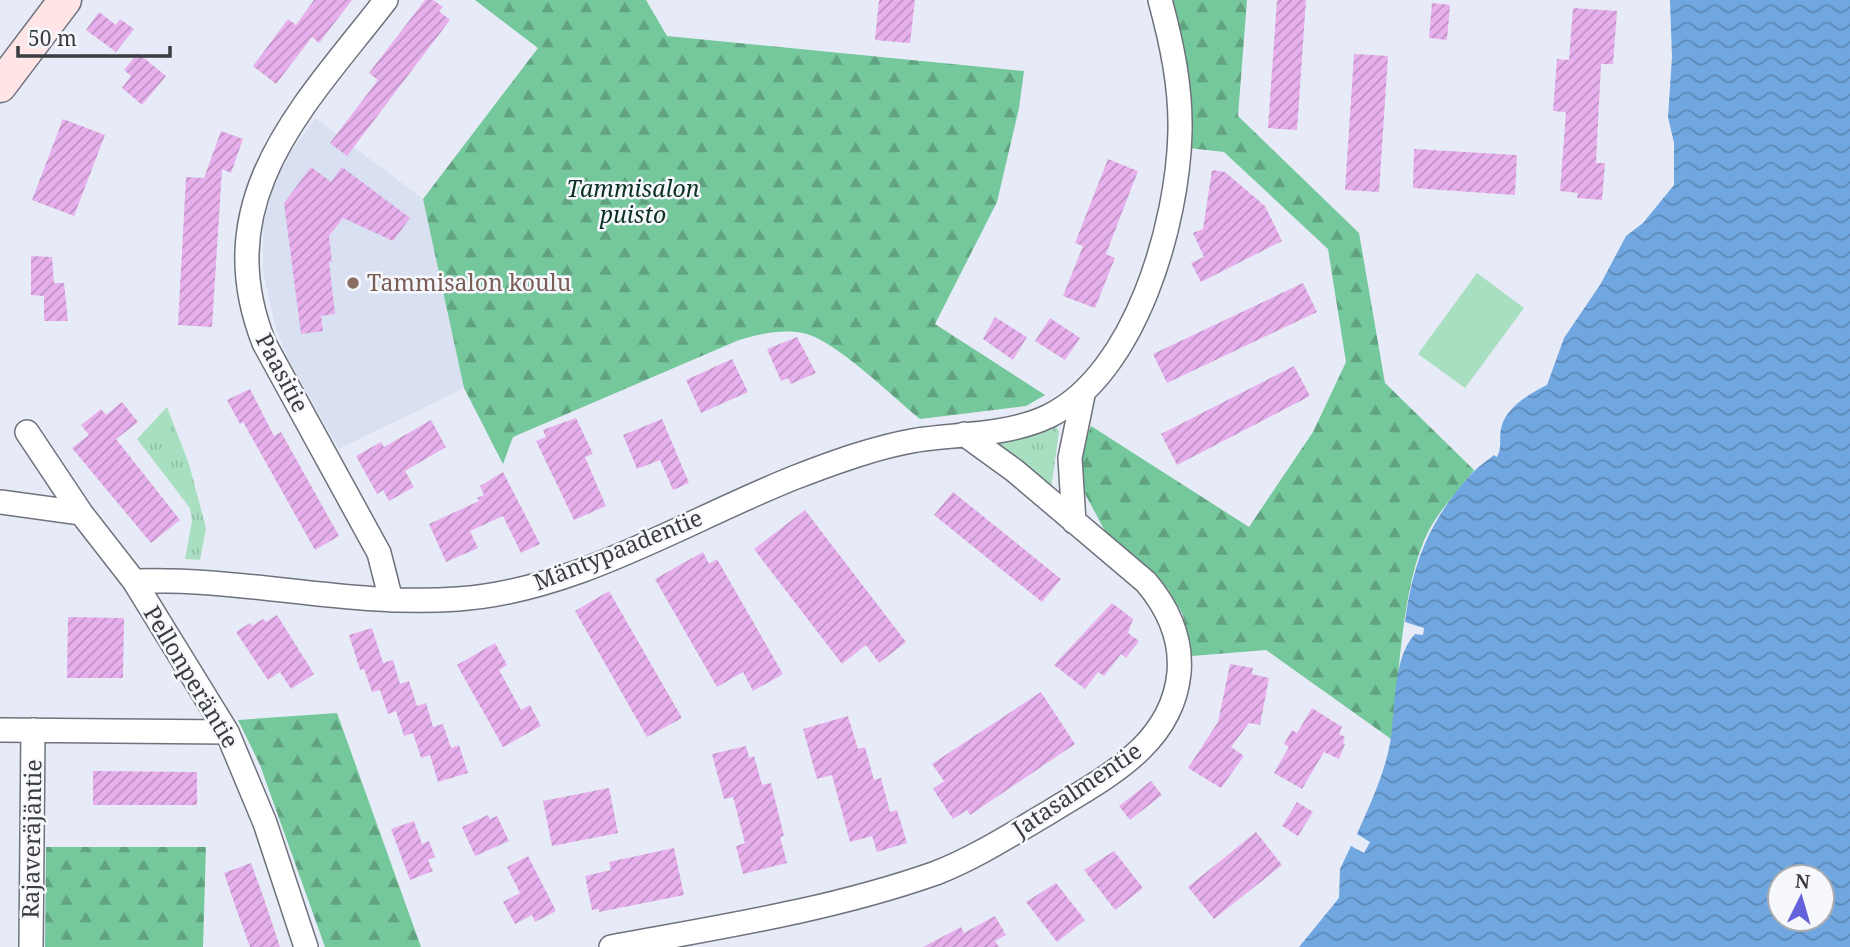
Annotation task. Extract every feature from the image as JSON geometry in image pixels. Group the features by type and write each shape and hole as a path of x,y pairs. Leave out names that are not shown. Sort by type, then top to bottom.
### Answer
{"street":[{"path":"0,86 65,0"},
{"name":"Paasitie","path":"386,0 275,148 253,205 247,259 250,295 264,343 379,553 391,600"},
{"name":"Mäntypaadentie","path":"134,581 173,580 391,600 474,598 556,580 832,464 892,446 1019,426 1048,417 1083,395 1100,376 1133,319 1161,247 1174,188 1180,133 1174,50 1160,0"},
{"name":"Mäntypaadentie","path":"1074,522 1070,458 1083,395"},
{"name":"Pellonperäntie","path":"27,432 81,513 134,581 227,732 265,823 306,947"},
{"name":"Jatasalmentie","path":"611,947 851,898 937,872 1021,829 1122,766 1145,747 1169,716 1175,700 1180,649 1158,596 1146,582 1015,471 964,434"},
{"path":"0,502 81,513"},
{"path":"0,730 227,732"},
{"name":"Rajaveräjäntie","path":"31,947 33,730"}],"shaded area":[{"name":"Tammisalon koulu","path":"315,118 423,199 464,388 339,449 289,360 276,329 263,271 263,226 273,186 292,151"}],"green space":[{"name":"Tammisalon puisto","path":"475,0 646,0 667,36 1024,71 1019,108 997,202 935,324 1045,395 1026,406 920,419 831,346 803,333 770,333 739,340 513,437 503,464 464,388 423,199 538,48"},
{"path":"1170,0 1247,0 1238,116 1359,233 1385,383 1474,470 1434,522 1420,552 1407,604 1391,739 1266,650 1192,656 1183,615 1168,589 1105,531 1084,492 1079,457 1091,426 1249,527 1313,432 1346,362 1328,249 1224,152 1189,148"},
{"path":"1477,273 1524,308 1465,388 1418,354"},
{"path":"167,407 189,464 206,528 200,560 185,559 192,521 190,508 137,439"},
{"path":"1056,426 1059,432 1051,489 995,443"},
{"path":"337,713 421,947 325,947 260,765 238,720"},
{"path":"46,847 206,847 203,947 45,947"}],"water":[{"path":"1670,0 1850,0 1850,947 1299,947 1339,898 1340,869 1351,846 1364,853 1370,842 1357,834 1388,753 1402,659 1415,634 1423,635 1424,628 1405,622 1413,579 1426,541 1458,489 1473,472 1494,455 1497,457 1505,418 1527,396 1547,385 1564,338 1600,285 1626,236 1643,223 1674,185 1674,143 1668,117 1672,57"}],"building":[{"path":"314,0 352,0 319,43 312,37 276,84 253,66 288,19 296,25"},
{"path":"425,0 433,0 443,7 439,11 450,20 347,156 330,143 378,80 369,73"},
{"path":"879,0 915,0 910,43 875,40"},
{"path":"1277,0 1306,0 1297,130 1268,128"},
{"path":"1432,3 1450,5 1447,40 1429,38"},
{"path":"1573,8 1617,11 1613,64 1601,64 1596,163 1605,163 1602,200 1577,198 1578,193 1560,191 1566,112 1553,111 1557,59 1569,60"},
{"path":"99,12 116,25 120,19 134,29 116,52 86,30"},
{"path":"138,53 166,76 142,105 122,88 131,76 124,70"},
{"path":"1354,54 1388,56 1379,192 1345,190"},
{"path":"63,119 105,135 74,216 32,200"},
{"path":"221,131 243,139 231,173 222,169 212,327 178,325 186,177 204,178"},
{"path":"1414,149 1517,155 1515,195 1413,188"},
{"path":"1108,159 1138,171 1106,254 1115,258 1095,308 1063,296 1083,246 1075,243"},
{"path":"311,167 331,182 342,167 410,218 393,241 343,218 329,236 335,314 321,316 323,331 301,334 284,203"},
{"path":"1212,170 1225,172 1265,206 1282,241 1201,282 1191,263 1204,257 1193,233 1203,229"},
{"path":"31,256 52,257 54,283 64,283 68,321 44,321 44,296 31,295"},
{"path":"1303,283 1317,312 1167,383 1153,354"},
{"path":"995,317 1027,337 1013,360 983,339"},
{"path":"1050,318 1080,338 1065,360 1035,341"},
{"path":"797,337 816,373 791,384 788,378 781,381 767,349"},
{"path":"732,359 748,392 701,413 686,380"},
{"path":"1294,366 1310,396 1177,465 1161,434"},
{"path":"250,389 274,436 281,432 339,536 315,550 243,422 240,424 227,400"},
{"path":"122,402 138,422 116,439 180,520 151,543 72,448 89,435 81,425 101,409 106,415"},
{"path":"576,418 593,454 585,457 606,506 574,520 536,441 546,437 543,430"},
{"path":"662,419 689,483 673,490 660,460 637,469 623,435"},
{"path":"431,420 446,447 405,471 414,487 389,501 383,490 377,494 356,456 381,442 384,447"},
{"path":"503,472 540,544 521,553 503,516 470,531 478,548 446,562 429,524 479,501 477,498 484,495 480,486"},
{"path":"953,492 1061,579 1042,602 934,515"},
{"path":"805,510 906,642 879,663 866,645 842,664 754,549"},
{"path":"703,552 709,564 717,559 783,674 753,691 743,672 717,687 655,579"},
{"path":"609,591 682,718 647,737 575,611"},
{"path":"1112,603 1133,619 1128,633 1139,641 1126,658 1121,654 1104,676 1098,672 1085,689 1054,665"},
{"path":"277,615 314,674 291,689 280,672 268,680 236,632 250,623 252,626 263,619 266,622"},
{"path":"68,617 124,618 123,678 67,678"},
{"path":"372,628 383,663 393,660 400,684 409,681 417,706 426,703 433,727 443,724 451,748 459,745 468,773 438,782 430,755 421,758 413,733 404,736 396,711 388,714 380,690 372,692 364,669 360,670 349,635"},
{"path":"495,643 507,665 499,670 521,710 530,705 541,726 503,747 457,665"},
{"path":"1230,664 1253,668 1252,674 1269,678 1260,725 1249,723 1231,747 1244,756 1221,788 1188,768 1218,722"},
{"path":"1041,692 1075,744 970,815 967,810 953,819 933,789 944,781 932,764"},
{"path":"1312,708 1342,727 1339,734 1345,737 1345,744 1339,759 1324,752 1302,789 1274,773 1289,747 1284,744 1292,730 1297,733"},
{"path":"848,716 858,749 865,747 874,780 881,778 890,812 897,810 907,843 877,852 872,836 850,842 832,775 817,779 803,729"},
{"path":"746,746 749,758 754,756 762,785 771,783 784,836 780,837 787,863 743,874 736,846 745,843 733,797 724,799 712,754"},
{"path":"93,771 197,772 197,805 93,805"},
{"path":"1151,781 1162,795 1130,820 1119,806"},
{"path":"609,788 618,833 552,846 543,801"},
{"path":"1297,802 1313,812 1298,836 1282,826"},
{"path":"488,815 490,819 497,816 509,841 475,856 462,827"},
{"path":"414,821 422,844 429,841 435,857 428,860 433,871 410,880 391,829"},
{"path":"1256,832 1282,865 1214,919 1188,887"},
{"path":"674,848 684,895 599,912 599,909 592,910 585,876 611,870 609,862"},
{"path":"1114,851 1143,888 1115,910 1084,870"},
{"path":"528,856 556,911 535,922 532,915 515,924 503,902 520,893 507,867"},
{"path":"251,863 280,947 250,947 237,911 224,873"},
{"path":"1056,883 1085,920 1057,942 1026,902"},
{"path":"995,916 1006,935 995,941 999,947 923,947 961,927 964,933"}],"place":[{"name":"Tammisalon koulu","path":"353,283"}]}
